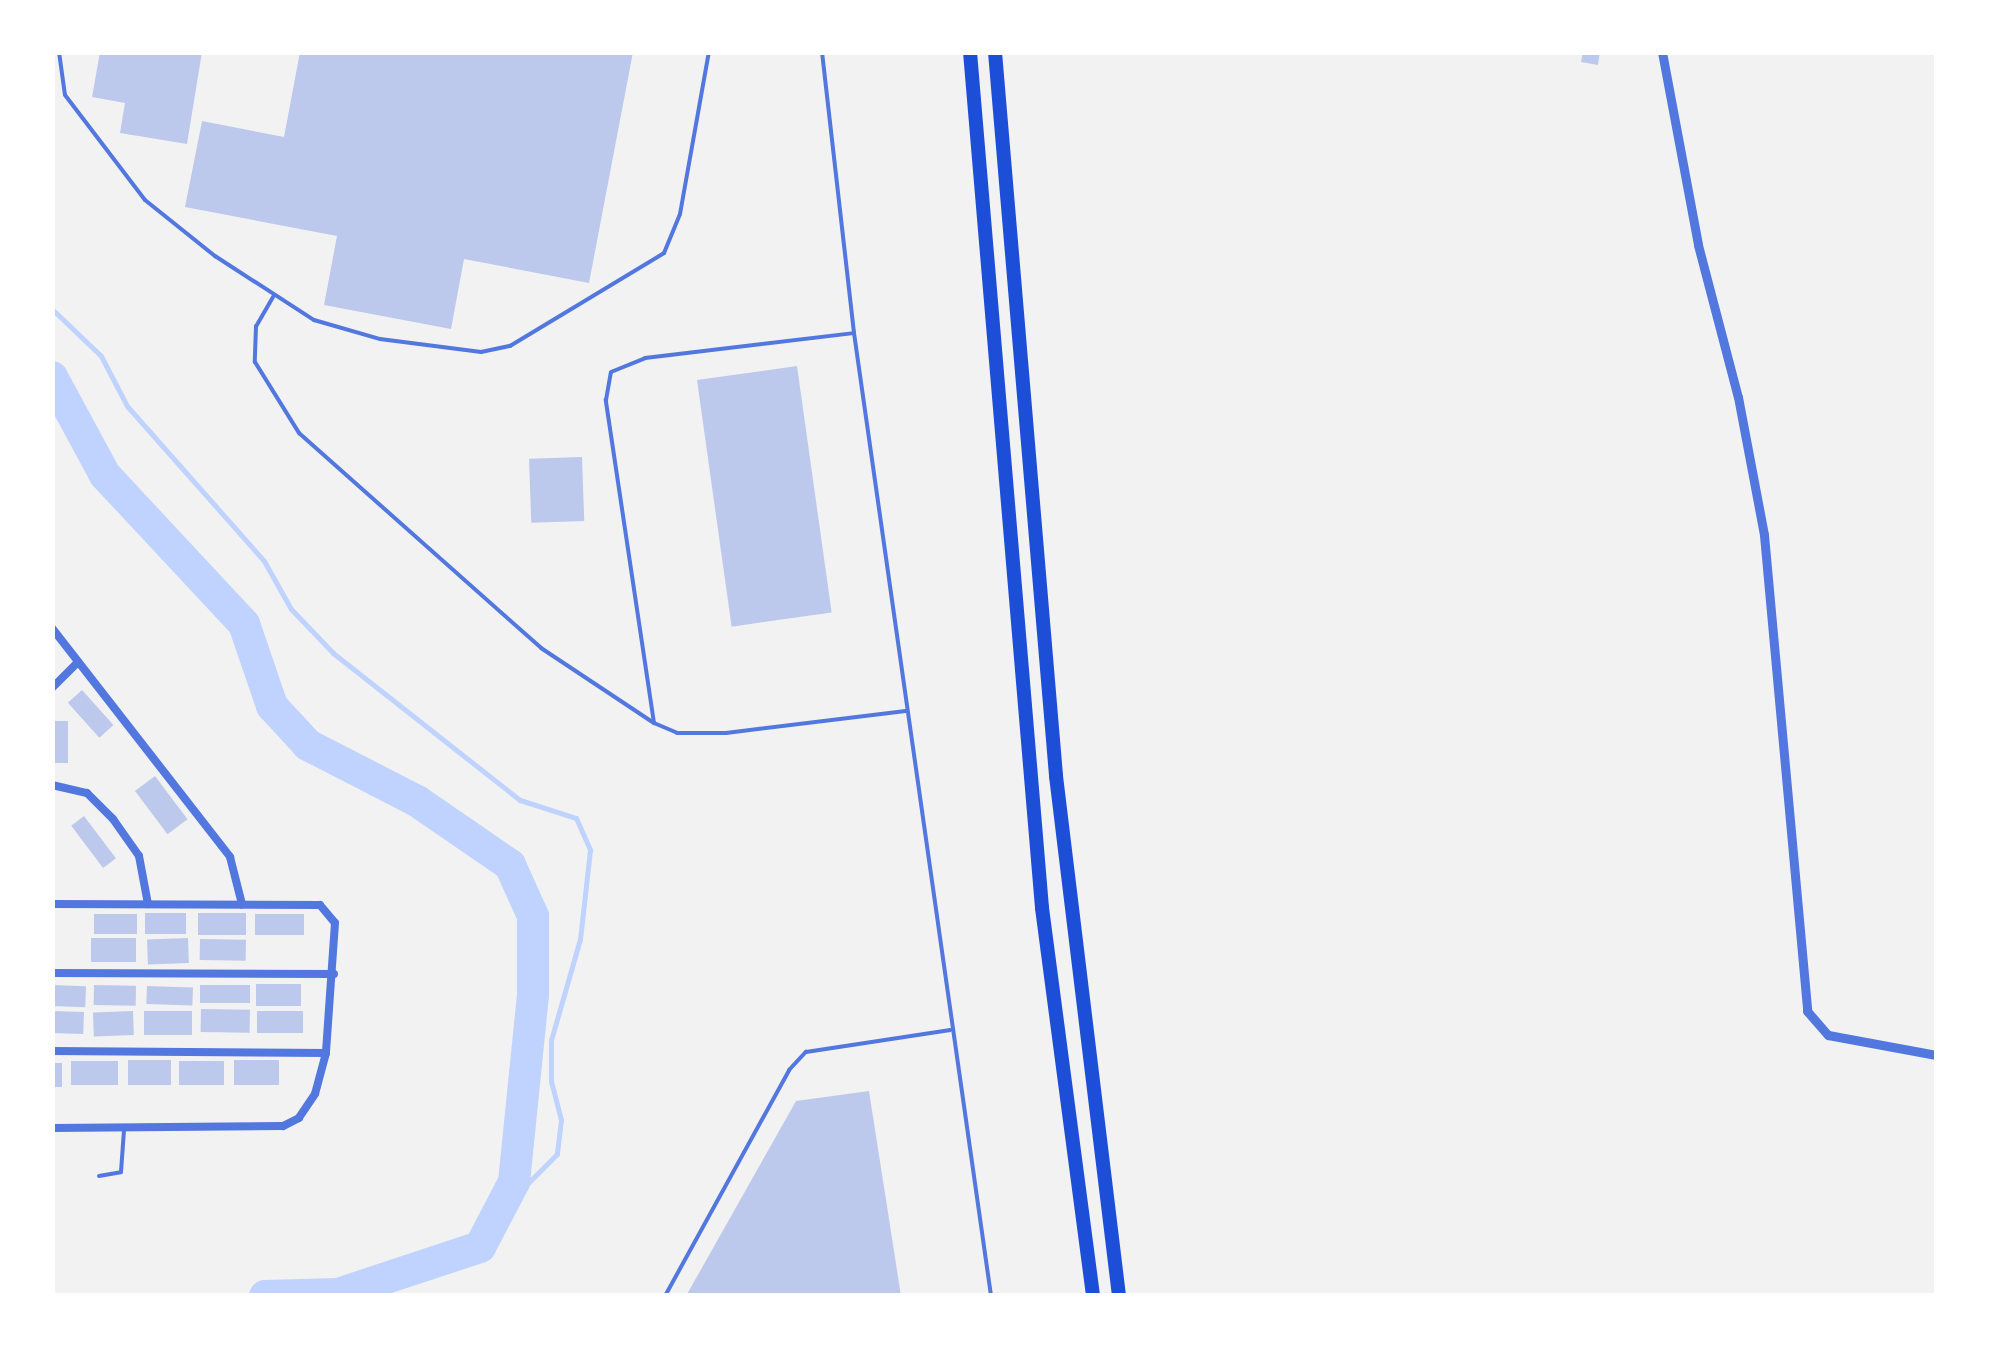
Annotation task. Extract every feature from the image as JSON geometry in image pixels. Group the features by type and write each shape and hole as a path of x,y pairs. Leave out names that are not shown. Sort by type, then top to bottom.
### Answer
{"highway":[{"path":"970,52 1042,908 1093,1296"},
{"path":"995,52 1058,795 1119,1296"}],"street":[{"path":"1662,52 1698,246 1738,397 1764,534 1808,1011 1828,1035 1936,1055"},
{"path":"52,628 230,857 242,904"},
{"path":"52,688 78,662"},
{"path":"52,784 87,792 113,820 139,856 148,904"},
{"path":"52,904 320,905 330,911 334,974 326,1052 307,1108 283,1126 52,1128"},
{"path":"52,973 334,974"},
{"path":"52,1051 326,1052"}],"lane":[{"path":"59,52 65,95 145,200 273,296 314,320 380,339 481,352 510,346 600,297 664,253 680,214 709,52"},
{"path":"822,52 854,333 950,1030 991,1295"},
{"path":"273,296 256,326 256,362 298,433 541,648 654,723 677,733 726,733 908,711"},
{"path":"654,723 606,400 611,372 629,361 854,333"},
{"path":"665,1296 788,1070 806,1052 950,1030"},
{"path":"99,1176 121,1172 124,1128"}],"building":[{"path":"100,52 202,52 187,144 120,133 125,103 92,97"},
{"path":"300,52 633,52 589,283 464,259 451,329 324,305 337,236 185,207 202,121 284,137"},
{"path":"1583,52 1600,52 1598,65 1581,62"},
{"path":"797,366 832,613 732,627 697,380"},
{"path":"582,457 584,521 531,523 529,459"},
{"path":"82,690 113,725 99,738 68,703"},
{"path":"52,721 68,721 68,763 52,763"},
{"path":"155,776 187,819 168,834 135,791"},
{"path":"84,816 116,858 103,868 71,826"},
{"path":"145,913 186,913 186,934 145,934"},
{"path":"198,913 246,913 246,935 198,935"},
{"path":"94,914 137,914 137,934 94,934"},
{"path":"255,914 304,914 304,935 255,935"},
{"path":"91,938 136,938 136,962 91,962"},
{"path":"188,938 189,963 148,964 147,939"},
{"path":"200,939 246,940 246,961 200,960"},
{"path":"256,984 301,984 301,1006 256,1006"},
{"path":"52,985 86,986 85,1007 52,1006"},
{"path":"94,985 136,986 136,1006 94,1005"},
{"path":"200,985 250,985 250,1003 200,1003"},
{"path":"147,986 193,988 192,1006 146,1004"},
{"path":"201,1009 250,1010 250,1033 201,1032"},
{"path":"52,1011 84,1012 83,1034 52,1033"},
{"path":"133,1011 134,1035 94,1036 93,1012"},
{"path":"144,1011 192,1011 192,1035 144,1035"},
{"path":"257,1011 303,1011 303,1033 257,1033"},
{"path":"128,1060 171,1060 171,1085 128,1085"},
{"path":"234,1060 279,1060 279,1085 234,1085"},
{"path":"71,1061 118,1061 118,1085 71,1085"},
{"path":"179,1061 224,1061 224,1085 179,1085"},
{"path":"52,1063 62,1063 62,1087 52,1087"},
{"path":"869,1091 901,1296 686,1296 796,1101"}],"waterway":[{"path":"52,309 101,356 127,406 264,561 291,609 333,653 520,800 576,818 590,850 580,939 551,1040 551,1081 561,1120 557,1154 497,1214"},
{"path":"52,377 105,475 244,624 272,706 308,745 417,801 510,865 533,916 533,995 514,1182 480,1247 338,1294 265,1296"}]}
